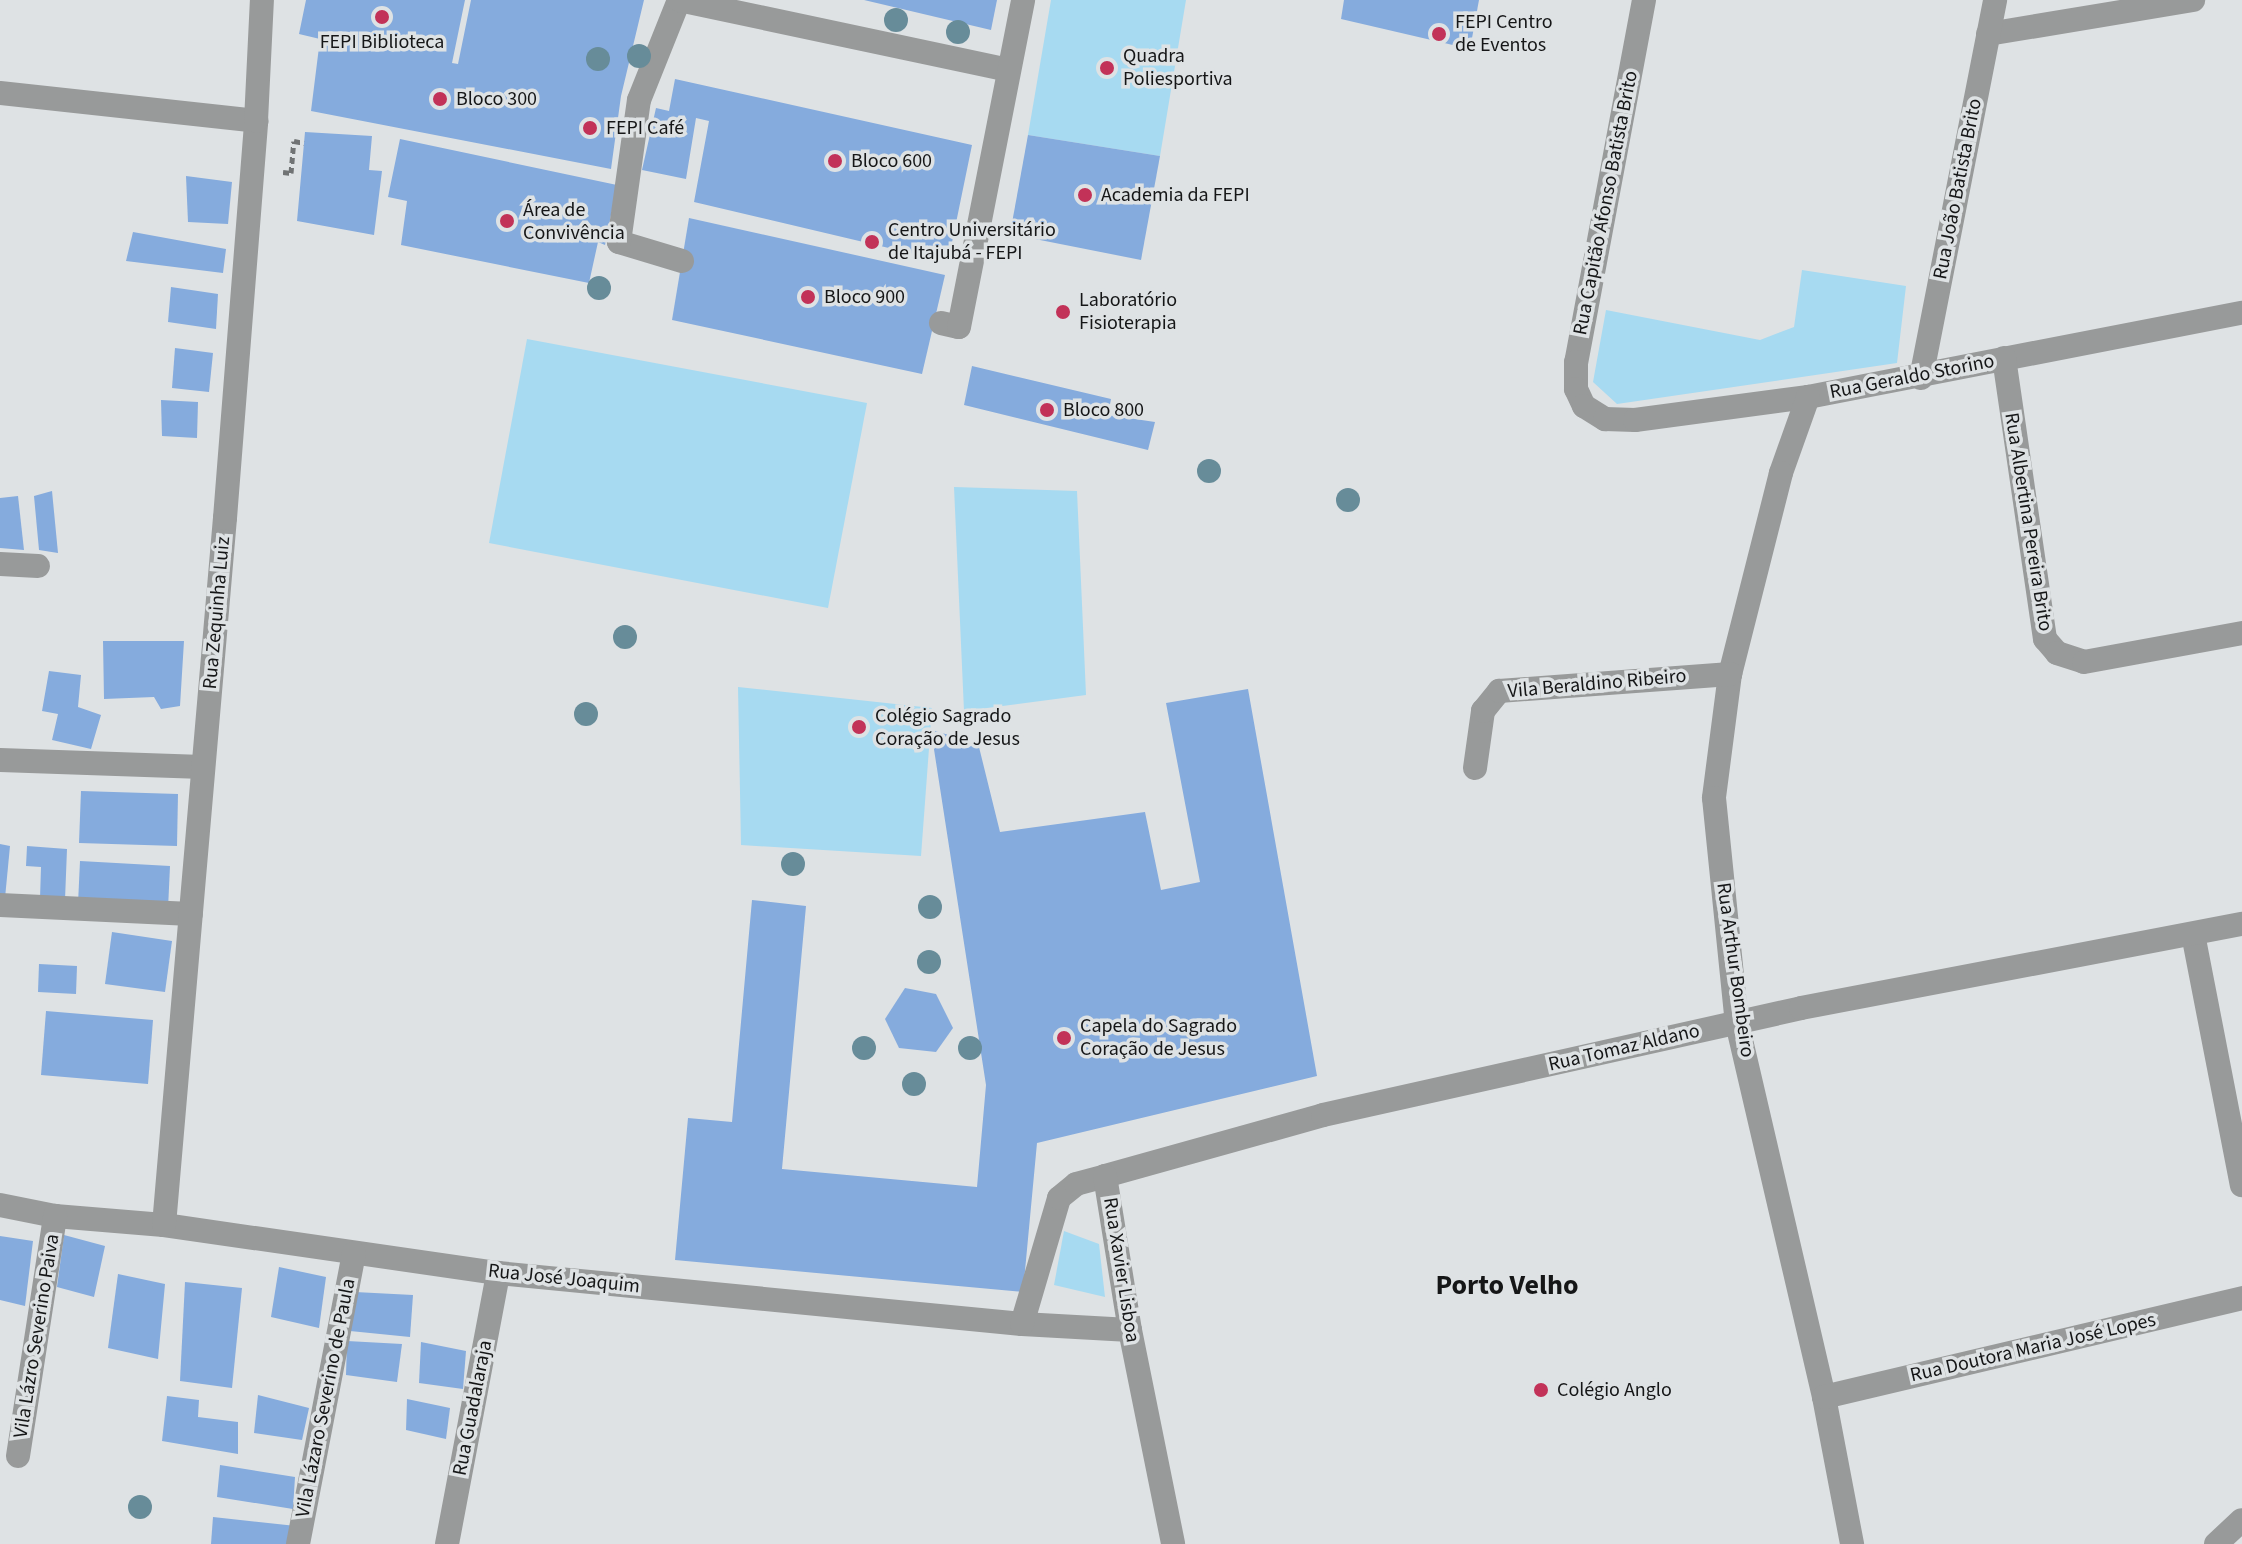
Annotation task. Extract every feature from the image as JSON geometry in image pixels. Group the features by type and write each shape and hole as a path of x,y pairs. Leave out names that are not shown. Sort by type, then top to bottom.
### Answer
{"street":[{"name":"Rua Zequinha Luiz","path":"164,1225 256,121 262,0"},
{"path":"682,261 619,242 639,100 679,0 1009,70"},
{"path":"941,323 959,327 977,180 1009,70 1023,0"},
{"name":"Rua Capitão Afonso Batista Brito","path":"1584,406 1576,389 1576,362 1644,0"},
{"name":"Rua João Batista Brito","path":"1921,378 1995,0"},
{"path":"1988,34 2193,0"},
{"path":"0,93 256,121"},
{"name":"Rua Geraldo Storino","path":"1584,406 1605,419 1635,420 1808,397 1921,378 2004,358 2242,313"},
{"name":"Rua Albertina Pereira Brito","path":"2004,358 2045,639 2057,653 2084,662 2242,633"},
{"name":"Rua Arthur Bombeiro","path":"1808,397 1781,473 1730,674 1714,798 1737,1023 1824,1397 1852,1544"},
{"path":"0,564 38,566"},
{"name":"Vila Beraldino Ribeiro","path":"1475,768 1483,711 1499,691 1730,674"},
{"path":"0,760 203,767"},
{"path":"0,905 191,914"},
{"name":"Rua Tomaz Aldano","path":"1105,1176 1323,1115 1737,1023 2242,924"},
{"path":"2193,934 2242,1185"},
{"name":"Rua Xavier Lisboa","path":"1022,1324 1059,1198 1076,1184 1105,1176 1130,1330 1173,1544"},
{"name":"Rua José Joaquim","path":"0,1205 55,1216 164,1225 498,1273 1022,1324 1130,1330"},
{"name":"Vila Lázro Severino Paiva","path":"18,1456 55,1216"},
{"name":"Vila Lázaro Severino de Paula","path":"298,1544 354,1253"},
{"name":"Rua Guadalaraja","path":"447,1544 498,1273"},
{"name":"Rua Doutora Maria José Lopes","path":"1824,1397 2242,1298"},
{"path":"2216,1544 2242,1520"}],"shaded area":[{"name":"Quadra Poliesportiva","path":"1051,0 1186,0 1160,156 1028,135"},
{"path":"1802,270 1906,286 1897,363 1617,404 1593,382 1606,310 1760,340 1794,327"},
{"path":"527,339 867,403 828,608 489,543"},
{"path":"954,487 1077,491 1086,695 964,711"},
{"path":"738,687 932,708 921,856 741,845"},
{"path":"1064,1231 1099,1244 1105,1297 1054,1285"}],"building":[{"path":"306,0 465,0 452,63 458,64 471,0 644,0 621,96 611,169 311,111 320,39 299,34"},
{"path":"864,0 997,0 991,30"},
{"name":"FEPI Centro de Eventos","path":"1344,0 1479,0 1470,49 1341,19"},
{"name":"Bloco 600","path":"675,79 972,145 948,262 694,202 709,121 696,118 686,179 642,170 656,108 669,111"},
{"path":"305,132 372,136 369,170 382,171 374,235 297,221"},
{"name":"Academia da FEPI","path":"1028,135 1160,156 1141,260 1010,234"},
{"name":"Área de Convivência","path":"400,139 617,185 605,245 598,242 589,283 401,245 407,201 388,197"},
{"path":"186,176 232,182 228,224 188,222"},
{"name":"Bloco 900","path":"689,218 945,275 922,374 672,320"},
{"path":"133,232 226,249 223,273 126,261"},
{"path":"171,287 218,294 216,329 168,322"},
{"path":"175,348 213,353 209,392 172,388"},
{"name":"Bloco 800","path":"972,366 1111,399 1108,415 1155,422 1148,450 964,405"},
{"path":"161,400 198,402 197,438 162,436"},
{"path":"52,491 58,553 39,550 34,496"},
{"path":"18,496 24,550 0,548 0,498"},
{"path":"103,641 184,641 180,706 161,709 154,697 104,699"},
{"path":"49,671 81,675 78,707 101,715 91,749 52,740 58,714 42,711"},
{"path":"1248,689 1317,1076 1037,1143 1023,1292 675,1260 688,1118 732,1122 752,900 806,906 782,1169 977,1187 986,1085 931,730 978,743 1000,832 1145,812 1161,890 1200,882 1166,703"},
{"path":"81,791 178,794 177,846 79,843"},
{"path":"0,844 10,846 5,898 0,898"},
{"path":"27,846 67,849 65,900 40,899 41,867 26,866"},
{"path":"80,861 170,866 168,909 78,904"},
{"path":"112,932 172,941 165,992 105,984"},
{"path":"39,964 77,966 76,994 38,992"},
{"path":"905,988 936,994 953,1028 936,1052 899,1048 885,1019"},
{"path":"46,1011 153,1020 148,1084 41,1075"},
{"path":"64,1235 105,1246 94,1297 57,1287"},
{"path":"0,1236 33,1241 25,1306 0,1300"},
{"path":"279,1267 326,1277 319,1328 271,1317"},
{"path":"118,1274 165,1284 158,1359 108,1348"},
{"path":"185,1282 242,1288 232,1388 180,1381"},
{"path":"355,1292 413,1295 410,1337 350,1331"},
{"path":"347,1341 402,1344 397,1382 346,1375"},
{"path":"421,1342 466,1351 463,1389 419,1383"},
{"path":"258,1395 309,1408 302,1440 254,1433"},
{"path":"167,1396 199,1400 198,1417 238,1422 238,1454 162,1441"},
{"path":"407,1399 450,1408 446,1439 406,1430"},
{"path":"220,1465 295,1477 293,1509 217,1497"},
{"path":"213,1517 296,1526 292,1544 211,1544"}],"place":[{"name":"FEPI Biblioteca","path":"382,17"},
{"name":"FEPI Centro de Eventos","path":"1439,34"},
{"name":"Quadra Poliesportiva","path":"1107,68"},
{"name":"Bloco 300","path":"440,99"},
{"name":"FEPI Café","path":"590,128"},
{"name":"Bloco 600","path":"835,161"},
{"name":"Academia da FEPI","path":"1085,195"},
{"name":"Área de Convivência","path":"507,221"},
{"name":"Centro Universitário de Itajubá - FEPI","path":"872,242"},
{"name":"Bloco 900","path":"808,297"},
{"name":"Laboratório Fisioterapia","path":"1063,312"},
{"name":"Bloco 800","path":"1047,410"},
{"name":"Colégio Sagrado Coração de Jesus","path":"859,727"},
{"name":"Capela do Sagrado Coração de Jesus","path":"1064,1038"},
{"name":"Colégio Anglo","path":"1541,1390"}],"district":[{"name":"Porto Velho","path":"1507,1285"}]}
